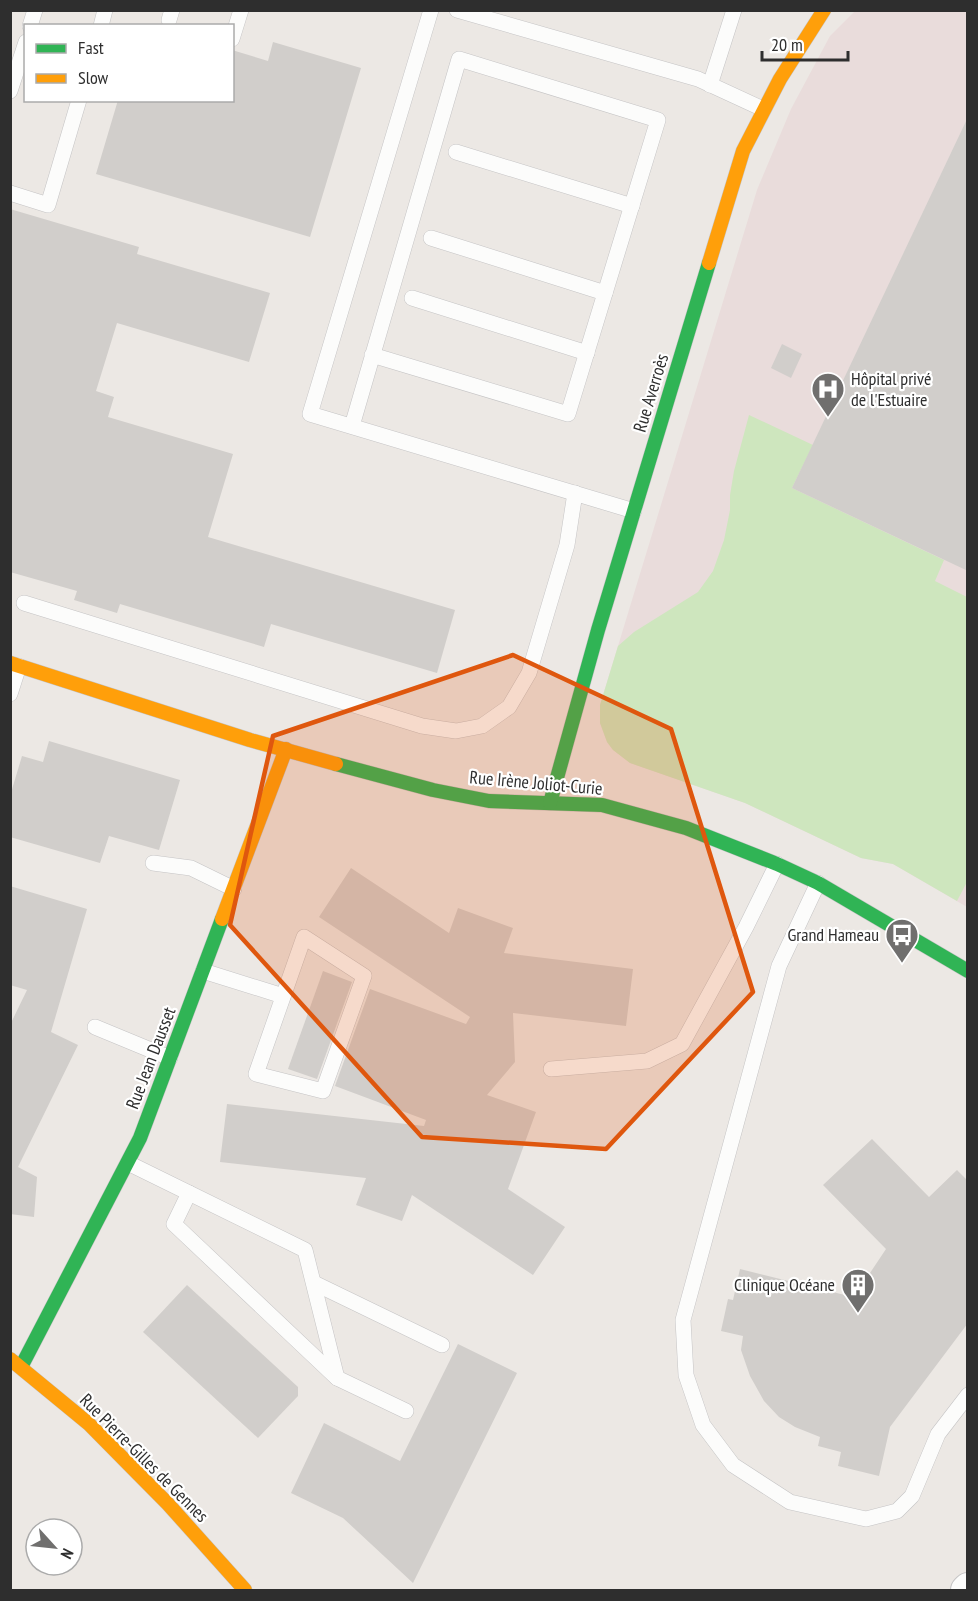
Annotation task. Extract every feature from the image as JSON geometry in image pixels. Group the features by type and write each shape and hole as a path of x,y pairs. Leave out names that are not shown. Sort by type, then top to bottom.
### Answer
{"street":[{"name":"Rue Averroès","path":"550,803 598,630 743,151 763,109 804,39 824,10"},
{"name":"Rue Irène Joliot-Curie","path":"15,664 250,740 433,790 489,801 602,805 686,828 777,864 818,884 968,971"},
{"name":"Rue Jean Dausset","path":"16,1363 141,1138 286,749"},
{"name":"Rue Pierre-Gilles de Gennes","path":"16,1363 89,1424 168,1504 245,1590"}],"lane":[{"path":"234,33 241,10"},
{"path":"431,10 310,414 634,511"},
{"path":"458,10 698,80 763,109"},
{"path":"711,85 734,10"},
{"path":"10,91 24,48"},
{"path":"352,426 372,355 459,59 658,120 568,414 372,355"},
{"path":"10,193 48,205 78,102"},
{"path":"456,152 632,206"},
{"path":"431,238 605,293"},
{"path":"412,298 587,353"},
{"path":"24,603 422,726 456,731 482,726 509,707 529,674 567,545 575,494"},
{"path":"10,694 15,664"},
{"path":"153,863 191,867 234,889"},
{"path":"551,1070 647,1061 682,1044 746,927 777,864"},
{"path":"818,884 779,966 683,1320 686,1376 703,1425 733,1465 790,1502 866,1519 897,1511 912,1496 938,1434 968,1395"},
{"path":"304,937 364,976 323,1090 256,1074 283,996 304,937"},
{"path":"203,970 283,996"},
{"path":"95,1027 170,1058"},
{"path":"128,1163 305,1250 337,1377"},
{"path":"189,1193 174,1224 337,1377 406,1411"},
{"path":"314,1282 442,1345"}],"highlighted area":[{"path":"513,655 671,729 753,992 606,1149 422,1137 230,925 273,736"}],"shaded area":[{"name":"Hôpital privé de l'Estuaire","path":"855,11 967,11 967,907 893,864 861,858 745,803 630,763 613,750 607,742 600,723 600,705 757,190 791,109 830,36"}],"green space":[{"path":"749,415 813,445 792,488 944,560 935,581 967,597 968,880 957,901 893,864 861,858 745,803 630,763 613,750 607,742 600,723 600,705 618,646 634,632 698,592 713,571 724,540 734,471"}],"building":[{"path":"273,42 361,68 310,237 96,174 117,102 234,102 234,51 268,61"},
{"path":"968,117 968,571 792,488"},
{"path":"10,209 139,247 137,254 270,293 249,362 117,323 96,391 114,397 108,417 233,454 208,537 455,610 437,673 271,624 264,647 120,604 117,613 74,600 77,591 10,572"},
{"path":"782,344 802,354 791,378 771,368"},
{"path":"49,741 180,780 159,850 109,836 100,863 10,837 10,796 22,756 43,762"},
{"path":"351,868 449,933 458,908 513,928 504,953 633,969 626,1026 513,1013 515,1062 487,1095 536,1112 508,1189 565,1227 533,1275 412,1195 402,1221 356,1205 366,1178 220,1162 227,1104 424,1126 426,1120 335,1086 370,989 466,1024 470,1017 319,917"},
{"path":"10,886 87,909 51,1032 78,1045 18,1167 37,1177 34,1217 10,1214 10,1025 27,990 10,985"},
{"path":"323,971 352,982 317,1079 288,1069"},
{"name":"Clinique Océane","path":"872,1139 929,1197 957,1170 968,1181 968,1323 890,1427 879,1476 838,1466 841,1452 818,1446 820,1437 795,1427 779,1417 764,1401 750,1376 741,1350 743,1336 721,1331 728,1299 733,1300 740,1269 857,1298 886,1249 823,1185"},
{"path":"187,1285 298,1387 298,1396 258,1438 143,1332"},
{"path":"458,1344 517,1373 413,1583 343,1518 291,1493 324,1423 400,1461"}],"traffic: fast":[{"path":"550,803 598,630 709,263"},
{"path":"336,764 433,790 489,801 602,805 686,828 818,883 968,971"},
{"path":"21,1367 140,1138 222,919"}],"traffic: slow":[{"path":"709,263 743,151 780,79 824,10"},
{"path":"10,663 250,740 336,764"},
{"path":"222,919 286,749"},
{"path":"10,1359 89,1424 168,1504 245,1590"}],"place":[{"name":"Hôpital privé de l'Estuaire","path":"828,418"},
{"name":"Grand Hameau","path":"902,964"},
{"name":"Clinique Océane","path":"858,1314"}]}
